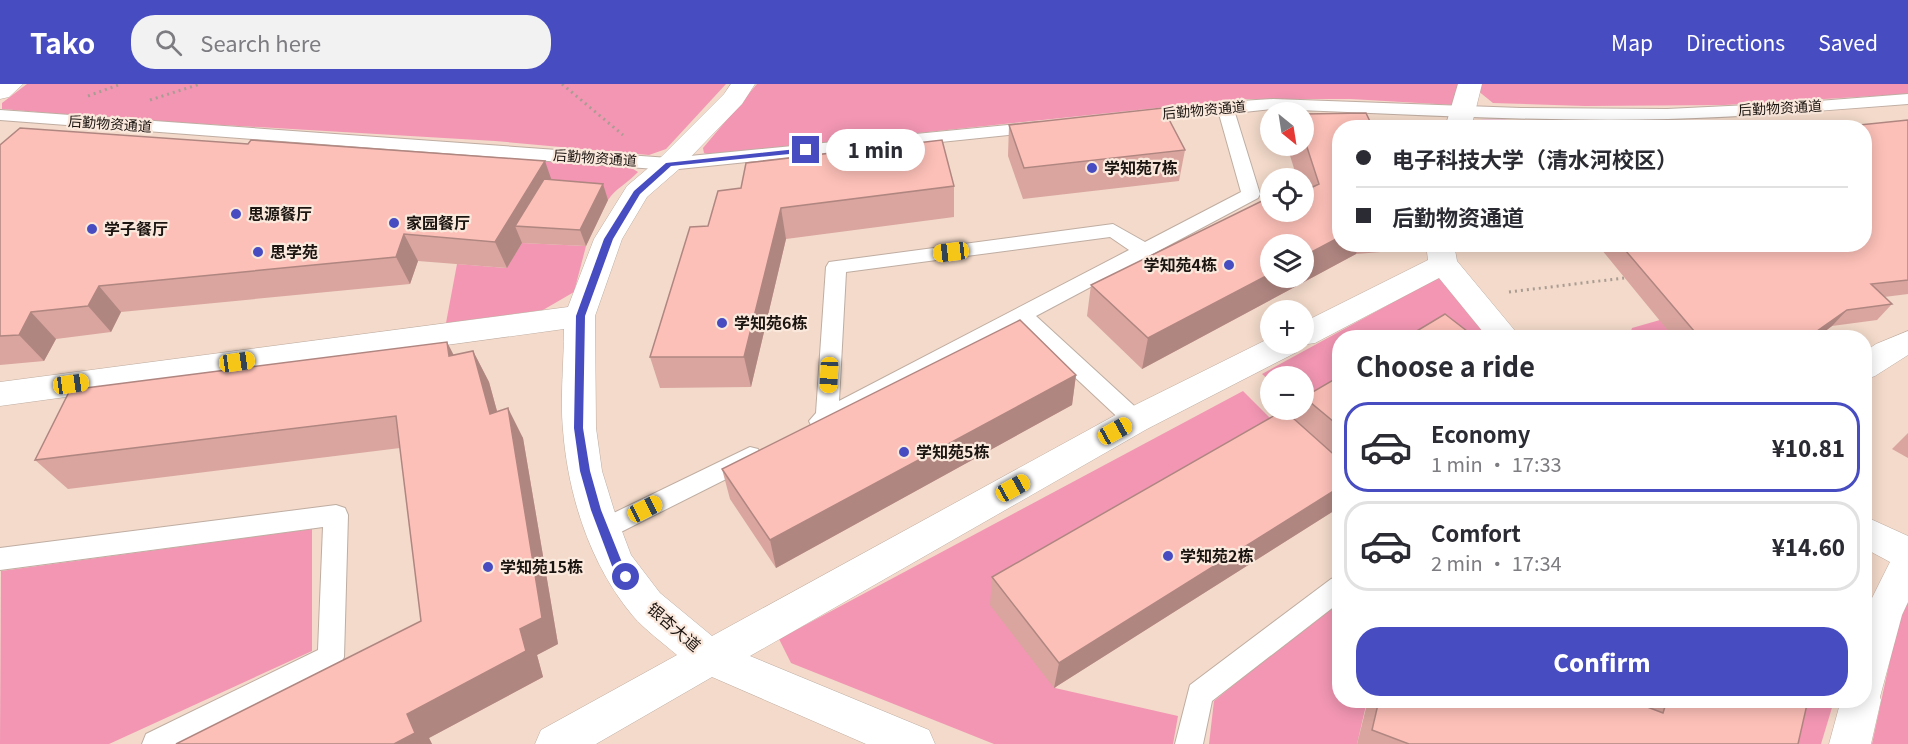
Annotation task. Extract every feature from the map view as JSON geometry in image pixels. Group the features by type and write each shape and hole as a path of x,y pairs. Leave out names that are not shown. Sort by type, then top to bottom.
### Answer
{"street":[{"path":"0,93 11,84"},
{"name":"银杏大道","path":"743,84 733,99 669,164 637,192 609,239 580,316 579,428 585,471 596,510 616,563 647,605 708,657 914,744"},
{"path":"1460,119 1470,84"},
{"path":"1314,329 1441,254 1470,298 1499,330"},
{"path":"0,394 580,316"},
{"path":"1872,362 1908,342"},
{"path":"556,744 1135,420 1266,354"},
{"path":"1872,535 1908,554"},
{"path":"1872,657 1883,615 1908,563"},
{"path":"1850,744 1859,708"}],"lane":[{"name":"后勤物资通道","path":"1119,118 1273,104 1460,119 1667,114 1793,108 1908,99"},
{"path":"806,428 1251,194 1225,107"},
{"name":"后勤物资通道","path":"0,116 669,164 1060,124"},
{"path":"827,418 836,267 1113,230 1144,250"},
{"path":"1021,315 1135,420"},
{"path":"604,529 763,449"},
{"path":"0,559 336,515 331,657 156,744"},
{"path":"1189,744 1200,694 1332,593"}],"path":[{"path":"562,84 634,145 669,164"},
{"path":"1470,298 1624,278"}],"shaded area":[{"path":"0,84 1908,84 1908,744 0,744"},
{"path":"27,84 726,84 666,149 649,155 495,141 121,119 2,109 2,103"},
{"path":"757,84 1460,84 1453,105 1351,99 1242,99 710,155 704,153 703,148"},
{"path":"1478,84 1908,84 1908,94 1724,105 1585,106 1493,103 1477,90"},
{"path":"1502,118 1508,120 1481,120"},
{"path":"542,159 625,164 638,172 608,200 525,185"},
{"path":"522,243 586,246 574,292 543,310 446,323 457,264 506,268"},
{"path":"1443,275 1490,330 1342,330"},
{"path":"1660,320 1668,330 1631,330"},
{"path":"1332,336 1332,403 1314,405 1314,366 1277,366 1299,354 1314,354 1314,346"},
{"path":"1243,391 1260,408 1260,420 1272,420 1284,432 1055,688 1178,716 1173,744 994,744 791,663 779,639"},
{"path":"312,529 312,651 109,744 0,744 1,571"},
{"path":"1908,586 1908,744 1872,744 1905,590"},
{"path":"1332,605 1332,708 1365,708 1357,744 1209,744 1214,701"},
{"path":"1777,708 1832,708 1821,744 1768,744"}],"building":[{"path":"1163,108 1185,150 1024,168 1009,125"},
{"path":"1366,113 1369,120 1332,120 1332,241 1314,251 1314,234 1260,234 1260,279 1148,338 1091,285 1260,202 1260,222 1314,222 1314,186 1319,184 1310,156 1314,156 1314,114"},
{"path":"1908,120 1908,280 1871,284 1892,304 1847,310 1818,330 1693,330 1627,252 1872,252 1872,124"},
{"name":"思学苑","path":"20,128 248,144 251,140 545,161 495,242 404,234 396,257 99,286 88,306 31,312 19,335 0,336 0,145"},
{"path":"942,140 954,186 781,208 744,357 650,357 690,227 708,226 718,191 741,188 746,163"},
{"path":"544,179 603,184 580,230 515,226"},
{"path":"1445,314 1466,330 1418,330"},
{"name":"学知苑5栋","path":"1020,320 1076,375 770,540 722,469"},
{"name":"学知苑15栋","path":"447,342 449,356 473,351 490,414 508,408 542,618 520,629 526,651 407,714 415,733 394,744 176,744 421,621 396,416 35,460 70,390"},
{"path":"1332,381 1332,420 1314,405 1314,391"},
{"name":"学知苑2栋","path":"1267,420 1295,420 1332,453 1332,492 1059,663 992,577"},
{"path":"1377,708 1650,708 1663,713 1665,708 1806,708 1798,744 1409,744 1372,730"}],"place":[{"name":"学知苑7栋","path":"1092,168"},
{"name":"思源餐厅","path":"236,214"},
{"name":"家园餐厅","path":"394,223"},
{"name":"学子餐厅","path":"92,229"},
{"name":"思学苑","path":"258,252"},
{"name":"学知苑4栋","path":"1229,265"},
{"name":"学知苑6栋","path":"722,323"},
{"name":"学知苑5栋","path":"904,452"},
{"name":"学知苑2栋","path":"1168,556"},
{"name":"学知苑15栋","path":"488,567"}],"route":[{"path":"626,577 616,563 596,510 585,471 579,428 580,316 609,239 637,192 669,164 806,150"}]}
